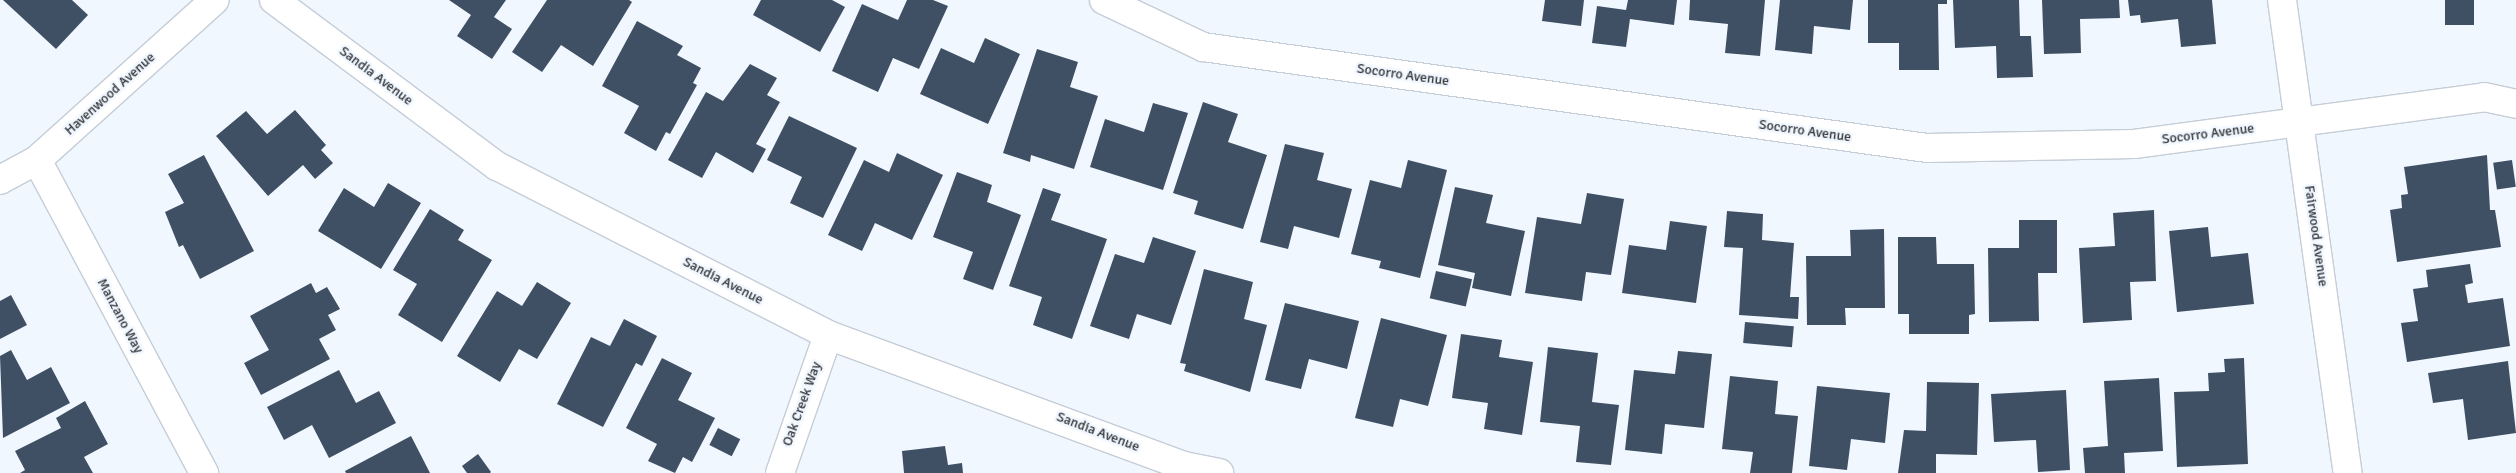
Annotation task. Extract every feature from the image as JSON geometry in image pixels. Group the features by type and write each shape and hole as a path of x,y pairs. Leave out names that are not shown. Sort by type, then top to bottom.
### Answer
{"street":[{"name":"Havenwood Avenue","path":"0,180 37,160 215,0"},
{"name":"Sandia Avenue","path":"274,0 497,166 828,335 1184,466 1218,473"},
{"name":"Socorro Avenue","path":"1104,0 1203,47 1927,148 2134,144 2484,97 2516,104"},
{"name":"Fairwood Avenue","path":"2282,0 2348,473"},
{"name":"Manzano Way","path":"37,160 204,473"},
{"name":"Oak Creek Way","path":"780,473 828,335"}],"building":[{"path":"3,0 72,0 88,15 56,49"},
{"path":"449,0 506,0 494,17 512,29 492,59 457,36 471,15"},
{"path":"547,0 629,0 632,2 593,66 561,45 542,72 512,52"},
{"path":"761,0 832,0 845,7 820,52 753,15"},
{"path":"907,0 933,0 948,6 919,69 893,58 878,92 832,71 862,4 898,20"},
{"path":"1545,0 1584,0 1581,26 1542,21"},
{"path":"1628,0 1677,0 1674,25 1630,19 1626,47 1592,43 1597,6 1626,10"},
{"path":"1690,0 1765,0 1760,56 1725,53 1728,24 1689,20"},
{"path":"1780,0 1853,0 1850,30 1814,26 1812,54 1775,50"},
{"path":"1868,0 1947,0 1947,4 1938,4 1939,70 1899,70 1899,43 1868,43"},
{"path":"1953,0 2019,0 2020,36 2031,36 2033,77 1997,78 1996,46 1955,48"},
{"path":"2042,0 2119,0 2120,18 2080,19 2081,53 2044,54"},
{"path":"2128,0 2212,0 2216,44 2181,47 2178,19 2141,23 2140,15 2130,16"},
{"path":"2445,0 2474,0 2474,25 2445,25"},
{"path":"637,21 683,46 677,55 701,68 693,83 697,85 670,134 666,132 656,151 624,133 639,106 602,86"},
{"path":"985,38 1020,54 988,124 920,94 941,48 974,63"},
{"path":"1037,49 1078,62 1070,87 1098,96 1074,169 1031,155 1030,162 1003,153"},
{"path":"750,64 777,78 767,95 780,102 756,144 766,149 753,173 716,152 702,178 668,160 706,92 723,101"},
{"path":"1203,102 1238,114 1228,142 1267,155 1243,229 1194,214 1198,201 1173,193"},
{"path":"1153,103 1188,113 1163,190 1090,167 1105,119 1144,132"},
{"path":"295,110 326,145 321,150 333,163 315,179 303,165 268,196 216,136 246,111 267,134"},
{"path":"789,116 857,148 823,218 790,203 802,177 767,160"},
{"path":"1285,144 1324,153 1317,180 1352,189 1339,238 1294,226 1288,249 1260,242"},
{"path":"897,153 943,175 912,240 875,223 862,251 828,235 864,160 889,172"},
{"path":"204,155 254,251 200,279 183,245 179,247 165,212 184,203 168,174"},
{"path":"2487,155 2490,210 2495,210 2501,247 2397,262 2390,210 2402,208 2401,195 2408,194 2404,167"},
{"path":"1408,160 1447,170 1420,278 1379,268 1381,261 1351,254 1370,180 1401,188"},
{"path":"2512,160 2516,187 2497,189 2493,163"},
{"path":"957,172 992,185 987,202 1021,215 993,290 963,279 973,252 933,237"},
{"path":"388,183 421,203 381,269 318,231 344,188 374,207"},
{"path":"1455,187 1493,195 1486,223 1525,231 1511,296 1472,288 1475,273 1438,265"},
{"path":"1043,188 1061,194 1051,220 1107,239 1072,339 1033,325 1042,297 1009,286"},
{"path":"1587,193 1624,199 1611,275 1586,272 1582,301 1525,293 1537,217 1581,224"},
{"path":"430,209 464,230 458,240 492,260 442,342 398,315 417,284 393,270"},
{"path":"2154,210 2156,281 2130,282 2132,320 2083,323 2079,248 2115,246 2113,213"},
{"path":"1727,211 1763,214 1762,240 1794,243 1790,297 1799,297 1798,319 1739,315 1743,248 1724,247"},
{"path":"2019,220 2057,220 2057,273 2038,273 2039,321 1989,322 1988,248 2019,248"},
{"path":"1670,221 1707,226 1696,303 1622,293 1629,245 1666,250"},
{"path":"2208,227 2211,257 2248,253 2254,304 2177,312 2169,231"},
{"path":"1884,229 1885,308 1845,308 1846,325 1807,325 1806,256 1851,256 1850,230"},
{"path":"1153,237 1196,251 1171,325 1137,314 1129,339 1090,326 1115,254 1144,263"},
{"path":"1898,237 1936,237 1937,264 1974,264 1975,314 1969,315 1969,334 1909,334 1909,314 1898,314"},
{"path":"2470,264 2473,283 2465,285 2468,303 2503,298 2510,346 2407,362 2401,323 2418,321 2413,289 2428,287 2426,270"},
{"path":"1204,269 1253,282 1244,319 1267,325 1250,392 1184,371 1186,364 1180,363"},
{"path":"1436,271 1472,279 1466,307 1430,298"},
{"path":"537,282 571,303 537,359 519,349 500,382 457,356 497,291 522,306"},
{"path":"311,283 316,293 327,287 340,309 328,315 336,330 319,339 330,359 261,395 244,363 269,350 250,316"},
{"path":"11,295 27,325 0,339 0,301"},
{"path":"1285,303 1359,321 1347,369 1309,359 1301,389 1265,380"},
{"path":"1381,318 1447,335 1428,406 1400,399 1393,427 1355,418"},
{"path":"624,319 657,336 642,366 636,363 603,427 557,404 591,337 610,346"},
{"path":"1745,322 1794,326 1792,347 1743,343"},
{"path":"1461,334 1502,340 1499,357 1533,362 1522,435 1484,429 1488,403 1452,398"},
{"path":"1548,347 1598,353 1592,402 1619,405 1611,465 1576,462 1580,426 1540,422"},
{"path":"11,350 27,380 51,367 70,403 3,438 0,356"},
{"path":"1678,351 1712,354 1704,428 1665,424 1662,454 1625,450 1634,370 1675,374"},
{"path":"662,358 692,373 678,400 715,418 692,462 683,457 675,473 648,461 657,444 626,428"},
{"path":"2244,358 2248,464 2177,467 2174,392 2209,391 2208,373 2225,372 2224,359"},
{"path":"2508,361 2516,433 2468,440 2463,399 2433,403 2428,373"},
{"path":"339,370 356,403 379,391 396,423 329,458 312,425 284,440 267,407"},
{"path":"1730,376 1778,381 1775,414 1798,416 1792,473 1750,473 1753,452 1722,449"},
{"path":"2159,378 2163,451 2124,453 2125,473 2085,473 2083,448 2108,446 2104,381"},
{"path":"1927,382 1979,383 1977,455 1936,454 1936,473 1898,473 1904,430 1926,431"},
{"path":"1817,386 1890,393 1885,443 1851,439 1847,470 1809,466"},
{"path":"2066,390 2070,470 2038,472 2036,440 1994,442 1991,394"},
{"path":"85,401 108,444 84,457 93,473 20,473 25,470 15,451 61,428 56,418"},
{"path":"718,428 740,439 732,456 709,445"},
{"path":"411,436 430,473 346,473 345,471"},
{"path":"945,446 948,465 962,463 963,473 904,473 902,451"},
{"path":"478,454 490,473 467,473 462,466"}]}
